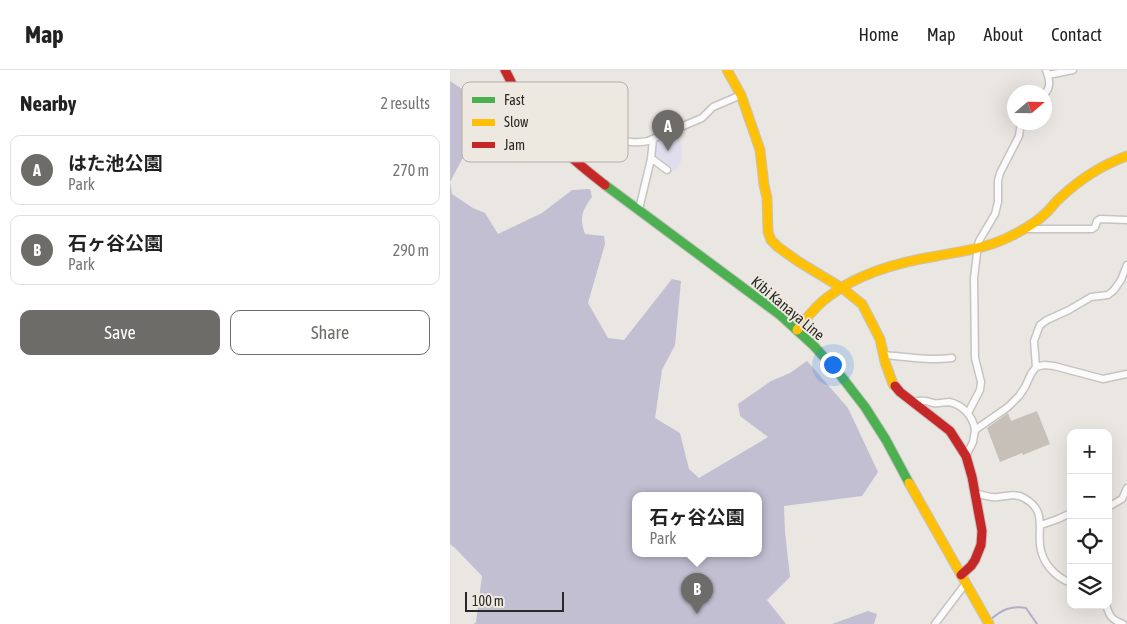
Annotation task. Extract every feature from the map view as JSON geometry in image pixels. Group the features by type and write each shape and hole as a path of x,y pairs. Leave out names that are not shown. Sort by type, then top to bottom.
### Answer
{"street":[{"name":"Kibi Kanaya Line","path":"505,70 511,82"},
{"path":"727,70 741,95 760,150 767,198 768,232 772,240 778,247 799,262 842,288 862,304 880,339 893,384 950,431 966,456 982,531 981,545 976,560 935,624"},
{"path":"1047,73 1073,70"},
{"path":"628,141 641,143 653,139 702,118 713,107 741,95"},
{"path":"968,413 980,390 975,358 974,278 979,241 996,214 1000,172 1019,136 1020,130"},
{"path":"639,209 651,158 653,139"},
{"path":"797,330 822,301 842,288 873,273 900,264 939,255 978,249 1007,238 1038,219 1061,197 1102,166 1127,156"},
{"path":"651,158 667,170"},
{"name":"Kibi Kanaya Line","path":"577,162 766,304 797,330 831,365 865,406 892,450 989,624"},
{"path":"1024,229 1092,229 1095,228 1097,221 1100,219 1127,220"},
{"path":"975,430 1014,402 1025,387 1036,367 1034,341 1040,325 1091,297 1108,295 1121,280 1127,265"},
{"path":"884,355 935,360 952,358"},
{"path":"1036,367 1044,365 1054,366 1103,379 1127,374"},
{"path":"913,402 924,400 934,403 949,402 958,405 968,413 974,423 975,430 973,442 966,456"},
{"path":"1112,505 1122,499 1127,488"},
{"path":"975,493 991,497 1013,495 1023,497 1032,503 1036,507 1041,524 1041,548 1045,560 1052,571 1067,581"},
{"path":"1041,524 1067,515"},
{"path":"1108,609 1114,621 1123,624"}],"shaded area":[{"path":"450,81 462,89 462,160 450,182"},
{"path":"671,133 679,139 682,153 679,167 668,173 652,162 656,141"},
{"path":"450,182 452,194 473,208 485,213 498,234 542,213 572,190 590,189 592,197 582,214 583,228 585,234 604,236 605,244 588,303 608,338 624,340 672,279 681,281 675,345 662,370 655,418 680,433 689,469 699,478 768,437 740,416 738,404 771,381 790,373 807,361 848,408 878,472 862,496 784,506 790,577 767,600 786,624 474,624 476,622 482,576 450,544"},
{"path":"868,611 877,614 874,624 832,624"}],"building":[{"path":"1037,411 1050,444 1000,462 987,428 1008,413 1011,421"}],"waterway":[{"path":"991,619 1007,609 1021,607 1026,608 1037,624"}],"traffic: fast":[{"path":"605,185 780,315 814,346 865,407 886,440 909,483"}],"traffic: slow":[{"path":"727,70 741,95 760,150 767,198 768,232 771,240 799,262 842,288 862,304 880,339 885,362 895,386"},
{"path":"797,330 811,312 823,301 852,281 894,265 976,248 1004,239 1040,219 1067,191 1083,179 1100,168 1127,156"},
{"path":"909,483 989,624"}],"traffic: jam":[{"path":"505,70 511,82"},
{"path":"577,162 605,185"},
{"path":"895,386 950,431 966,456 982,531 981,545 975,560 961,575"}],"place":[{"name":"はた池公園","path":"668,151"},
{"name":"石ヶ谷公園","path":"697,614"}]}
